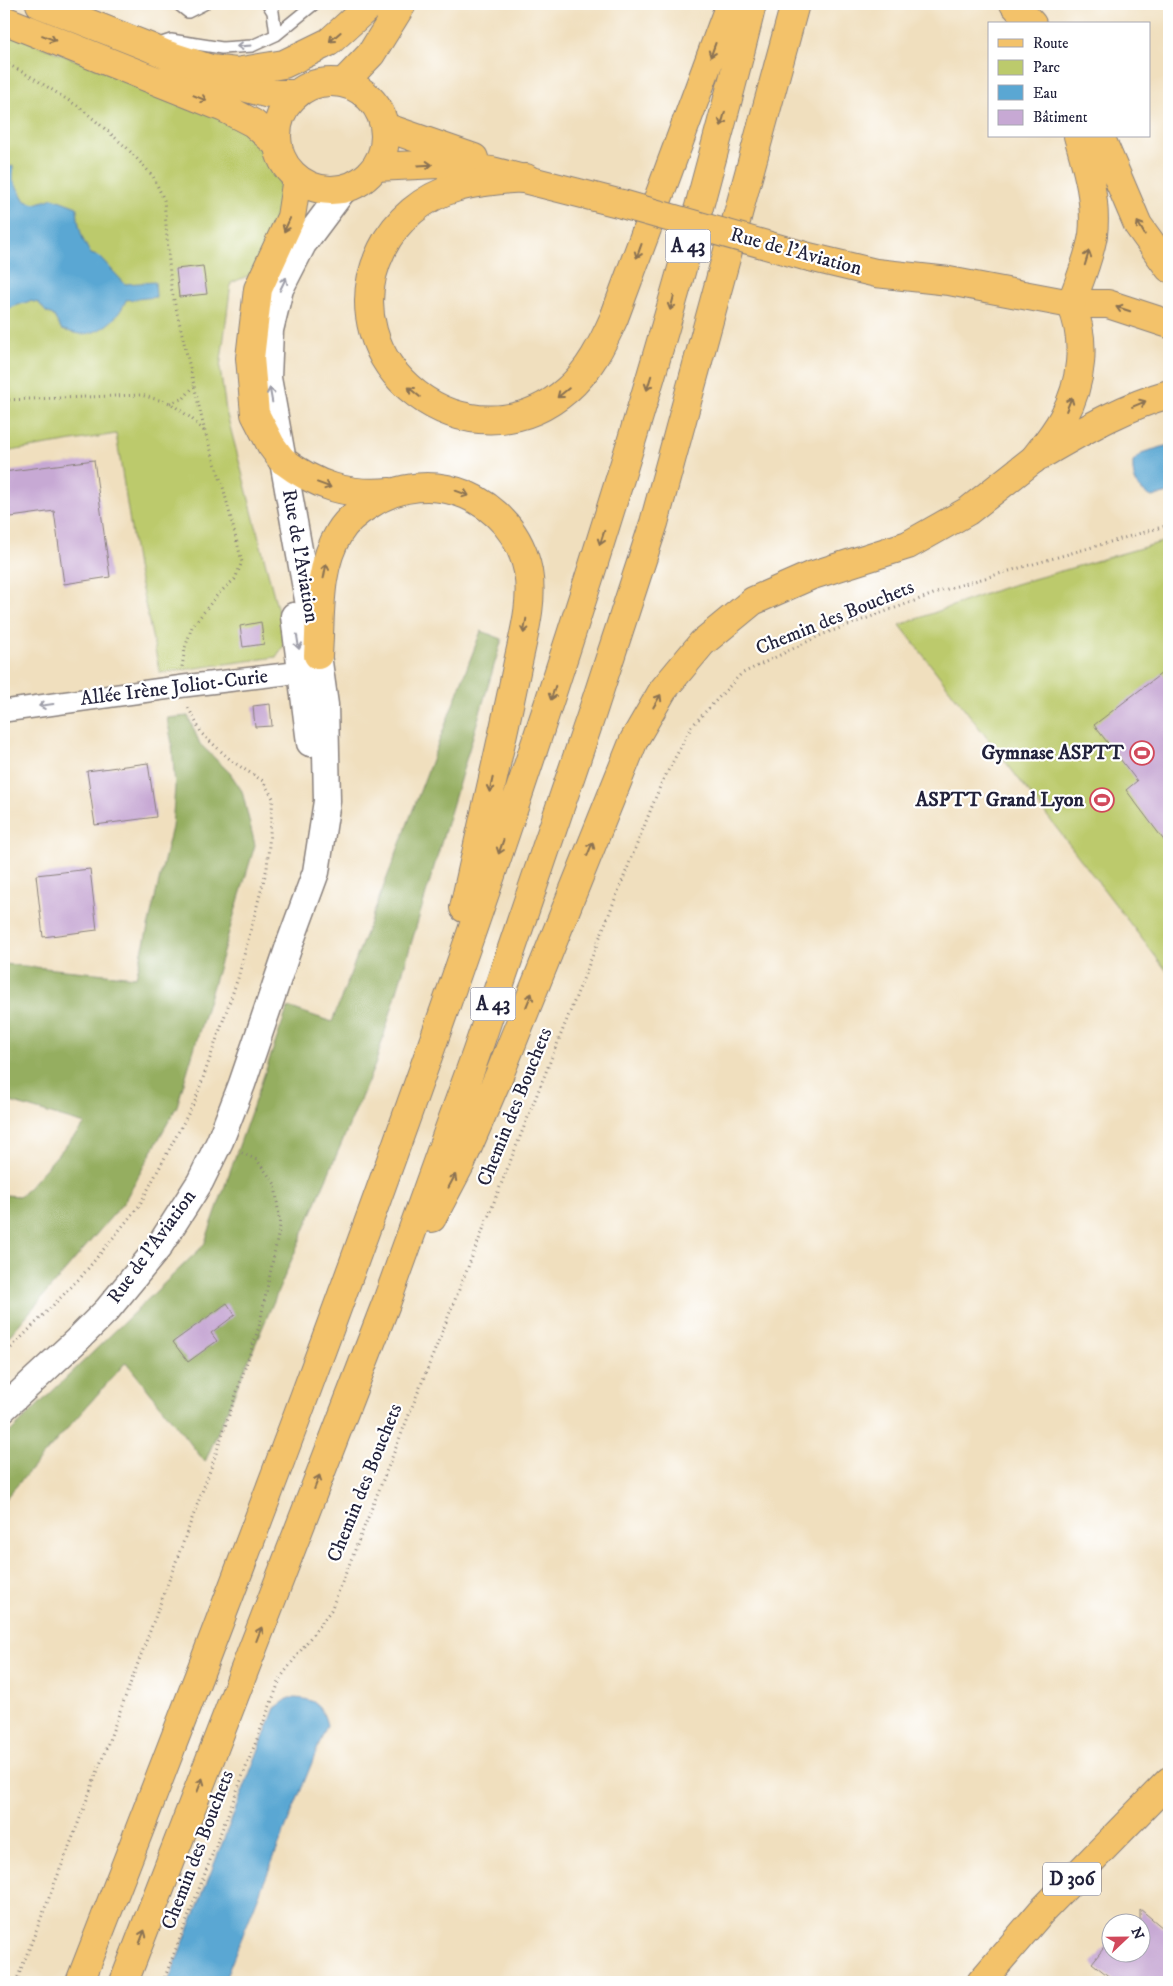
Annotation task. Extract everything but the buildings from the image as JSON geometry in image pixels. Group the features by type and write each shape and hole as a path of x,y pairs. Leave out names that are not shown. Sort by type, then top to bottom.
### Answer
{"main road":[{"path":"40,4 159,51 211,69 236,72 284,64 330,42 371,4"},
{"path":"343,83 371,54 402,4"},
{"path":"526,178 479,182 454,188 421,204 402,220 386,240 373,271 370,314 373,330 385,358 391,369 423,400 444,411 460,416 485,419 527,413 559,397 585,370 597,353 614,318 730,4"},
{"name":"A 43","path":"80,1982 350,1277 434,1044 551,698 616,493 663,336 734,82 752,4"},
{"name":"A 43","path":"124,1982 387,1301 476,1054 588,726 654,523 795,4"},
{"path":"4,20 224,108 253,123 278,145"},
{"path":"159,51 232,84 269,94 296,94"},
{"path":"326,82 343,83 358,88 370,98 380,112 385,127 385,141 376,167 368,176 357,184 344,189 328,190 312,186 297,178 285,163 278,145 277,131 280,117 296,94 310,86 326,82"},
{"name":"Rue de l'Aviation","path":"385,127 431,142 526,178"},
{"path":"1034,459 1064,416 1078,378 1081,348 1078,324 1071,304 1090,248 1094,219 1091,186 1079,138"},
{"path":"1101,138 1138,225 1169,268"},
{"name":"Rue de l'Aviation","path":"376,167 439,164 492,171 526,178 805,256 876,273 949,281 1071,304 1108,304 1169,324"},
{"name":"Rue de l'Aviation","path":"255,414 250,358 258,289 291,217 297,178"},
{"name":"Rue de l'Aviation","path":"1071,304 1104,323 1169,342"},
{"path":"387,1301 461,1163 504,1063 634,740 663,690 702,643 753,601 810,576 908,545 968,511 1034,459 1108,418 1149,400 1169,394"},
{"path":"255,414 271,445 282,460 303,475 326,486 365,493 392,492 414,488 443,488 467,495 482,503 504,522 513,534 525,559 528,574 529,605 521,649 434,1044"},
{"path":"310,663 328,555 340,532 359,511 392,492"},
{"name":"D 306","path":"981,1982 1041,1912 1169,1781"}],"street":[{"name":"Rue de l'Aviation","path":"290,940 306,848 311,789 310,663 282,460 268,378 270,330 280,290 303,244 344,189"},
{"name":"Rue de l'Aviation","path":"4,1408 77,1340 132,1280 180,1214 200,1182 220,1141 242,1084 290,940 316,872 327,801 325,705 310,663 284,553 255,414"},
{"name":"Allée Irène Joliot-Curie","path":"4,711 184,686 310,663"}],"lane":[{"path":"178,4 188,12 204,4"},
{"path":"268,4 274,12 276,35"},
{"path":"159,51 171,40 222,48 252,46 276,35 314,4"}],"path":[{"path":"4,62 82,109 127,148 153,176 164,200 171,287 205,432 223,486 242,562 235,579 218,594 192,627 185,648 182,673 187,705 202,734 233,762 263,781 273,798 267,868 238,978 195,1102 139,1206 81,1277 4,1355"},
{"path":"170,403 184,398 194,386"},
{"path":"4,400 141,395 170,403 191,418 205,432"},
{"name":"Chemin des Bouchets","path":"163,1982 281,1677 331,1610 661,784 692,726 741,674 821,635 950,588 1169,524"},
{"path":"16,1982 78,1825 211,1468 259,1327 280,1226 275,1184 257,1160 220,1141"}],"green space":[{"path":"4,32 225,118 261,144 280,179 280,217 255,273 231,283 220,368 226,411 286,642 276,657 160,673 137,567 116,434 4,452"},
{"name":"ASPTT Grand Lyon","path":"1169,540 1169,974 900,625 1002,588"},
{"path":"481,631 502,639 375,1065 205,1462 126,1362 4,1500 4,1438 204,1245 288,1007 332,1022"},
{"path":"188,716 200,744 230,773 242,791 255,845 177,1106 124,1202 4,1342 4,1195 21,1196 85,1124 4,1100 4,964 136,977 172,827 175,787 172,744 167,718"}],"water":[{"path":"13,166 13,180 25,201 35,204 53,198 77,207 81,232 91,254 100,257 125,284 155,282 156,297 126,300 120,312 104,327 85,334 62,330 53,315 46,312 39,303 30,301 4,310 4,172 5,168"},
{"path":"1169,445 1169,493 1152,497 1136,483 1133,474 1133,462 1144,452"},
{"path":"289,1698 310,1700 315,1703 322,1711 327,1725 224,1982 168,1982 275,1708"}],"place":[{"name":"Gymnase ASPTT","path":"1142,753"},
{"name":"ASPTT Grand Lyon","path":"1102,800"}]}
